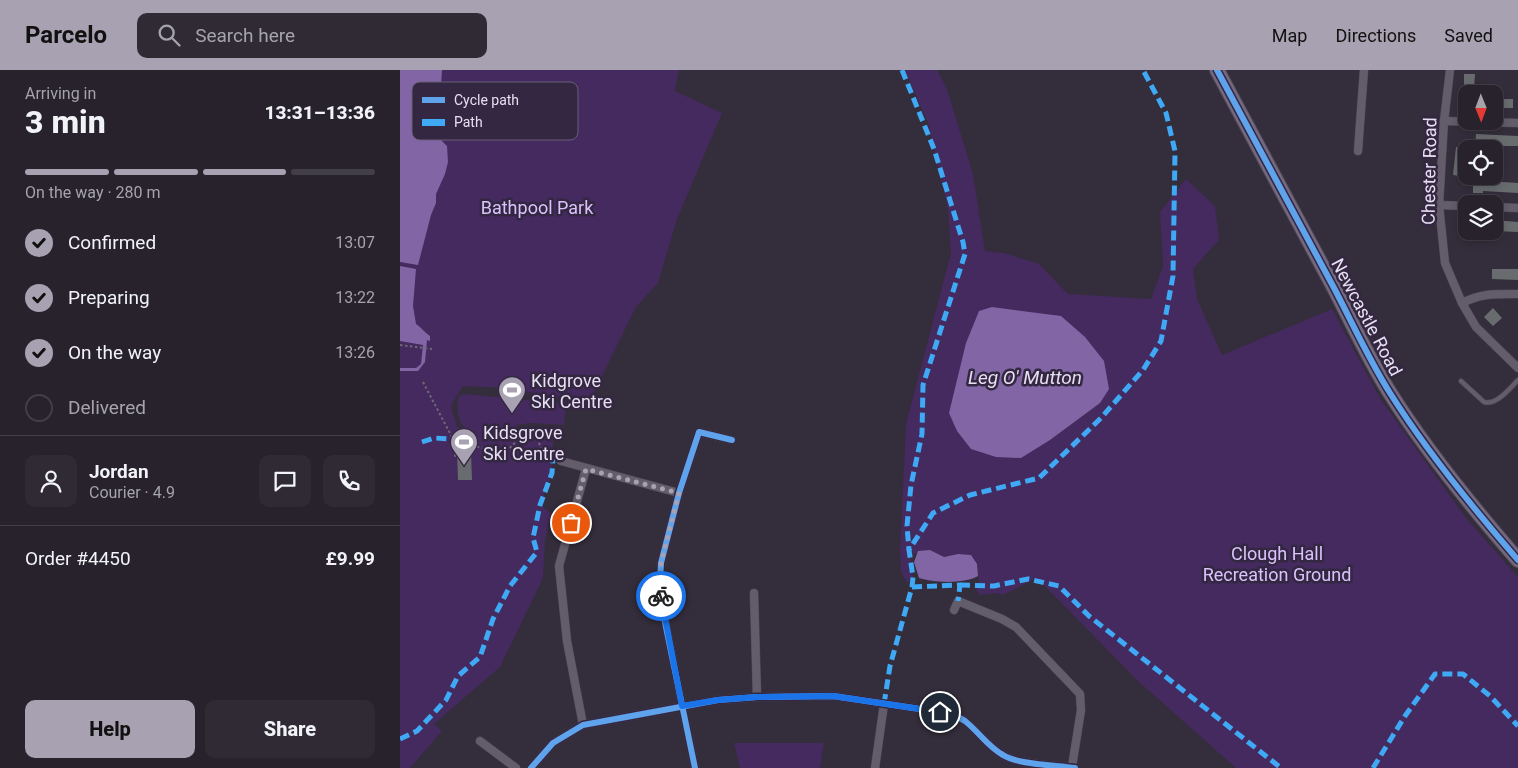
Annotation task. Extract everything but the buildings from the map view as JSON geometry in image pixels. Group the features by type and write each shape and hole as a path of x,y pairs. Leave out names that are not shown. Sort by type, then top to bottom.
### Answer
{"highway":[{"name":"Newcastle Road","path":"1217,70 1332,283 1362,344 1390,393 1427,448 1485,522 1518,560"}],"street":[{"path":"1358,150 1364,70"},
{"name":"Chester Road","path":"1450,70 1444,121 1439,205 1445,263 1462,303 1476,327 1518,368"},
{"path":"1444,121 1518,124"},
{"path":"1439,205 1458,206"},
{"path":"1503,207 1518,208"},
{"path":"1462,303 1486,294 1518,294"},
{"path":"695,768 661,603 661,563 679,493 699,432 732,440"},
{"path":"561,461 679,493"},
{"path":"583,725 567,641 559,566 586,469"},
{"path":"754,593 757,697"},
{"path":"531,768 553,743 583,725 718,700 757,697 833,696 956,716 965,721 993,749 1004,756 1016,760 1074,768 1081,710 1080,694 1016,627 958,601 954,610"},
{"path":"875,768 884,704"},
{"path":"480,740 516,768"}],"lane":[{"path":"1461,381 1484,402 1489,403 1494,401 1518,380"}],"path":[{"path":"400,345 432,349"},
{"path":"423,382 456,446 455,459"},
{"path":"453,439 497,453 509,449 522,435 537,436 544,459 553,457 561,461"}],"green space":[{"name":"Bathpool Park","path":"400,70 679,70 675,91 722,113 677,219 658,283 636,307 589,402 505,388 463,386 451,406 457,427 467,431 490,434 472,431 464,427 458,414 459,396 466,394 566,404 564,425 531,423 516,425 513,433 502,435 511,437 553,433 552,473 540,505 551,513 545,541 543,578 500,667 434,724 442,731 410,768 400,768"},
{"name":"Clough Hall Recreation Ground","path":"905,70 937,70 947,89 973,174 985,251 1004,253 1039,264 1068,294 1151,299 1163,266 1160,212 1186,179 1215,206 1219,240 1193,269 1197,299 1222,355 1332,309 1381,400 1466,518 1518,577 1518,768 1236,768 1138,681 1037,578 1003,595 996,593 980,595 976,590 979,584 977,564 958,554 944,557 927,550 910,556 913,577 907,583 901,571 900,551 906,424 951,253 948,209 928,123"},
{"path":"734,743 824,743 820,768 740,768"}],"water":[{"path":"400,70 442,70 441,82 412,82 412,140 441,140 447,146 448,162 436,194 436,203 418,265 400,262"},
{"path":"400,266 416,269 413,306 416,324 430,336 430,341 427,340 425,362 418,371 400,371 400,368 416,368 421,364 423,345 400,341"},
{"name":"Leg O' Mutton","path":"992,307 1061,316 1085,337 1104,361 1109,389 1100,403 1050,440 1021,458 996,457 971,449 957,431 949,413 966,343 979,311"},
{"path":"930,550 944,557 958,554 971,555 977,564 978,576 972,579 949,582 919,578 914,562 918,551"}],"marked path":[{"path":"902,70 934,149 965,254 923,385 922,434 911,485 907,526 909,550"},
{"path":"884,704 890,666 912,587 913,577 909,550 933,513 970,495 1039,478 1101,418 1143,370 1161,341 1173,276 1175,151 1166,113 1143,70"},
{"path":"422,442 434,438 453,439"},
{"path":"400,739 417,731 446,700 458,676 480,657 493,619 510,586 537,552 533,538 540,505 552,473 553,457"},
{"path":"960,585 994,586 1028,579 1059,586 1089,616 1281,768"},
{"path":"912,587 960,585 958,601"},
{"path":"1373,768 1405,716 1435,674 1463,674 1490,696 1518,726"}],"cycle path":[{"path":"1217,70 1382,380 1419,437 1518,560"},
{"path":"695,768 661,603 661,563 679,493 699,432 732,440"},
{"path":"531,768 553,743 583,725 718,700 757,697 833,696 950,714 965,721 1003,755 1028,763 1075,768"}],"way so far":[{"path":"571,523 586,469 679,493 661,563 661,596"}],"place":[{"name":"Kidgrove Ski Centre","path":"512,414"},
{"name":"Kidsgrove Ski Centre","path":"464,466"}],"route":[{"path":"661,596 682,706 718,700 757,697 833,696 940,712"}]}
